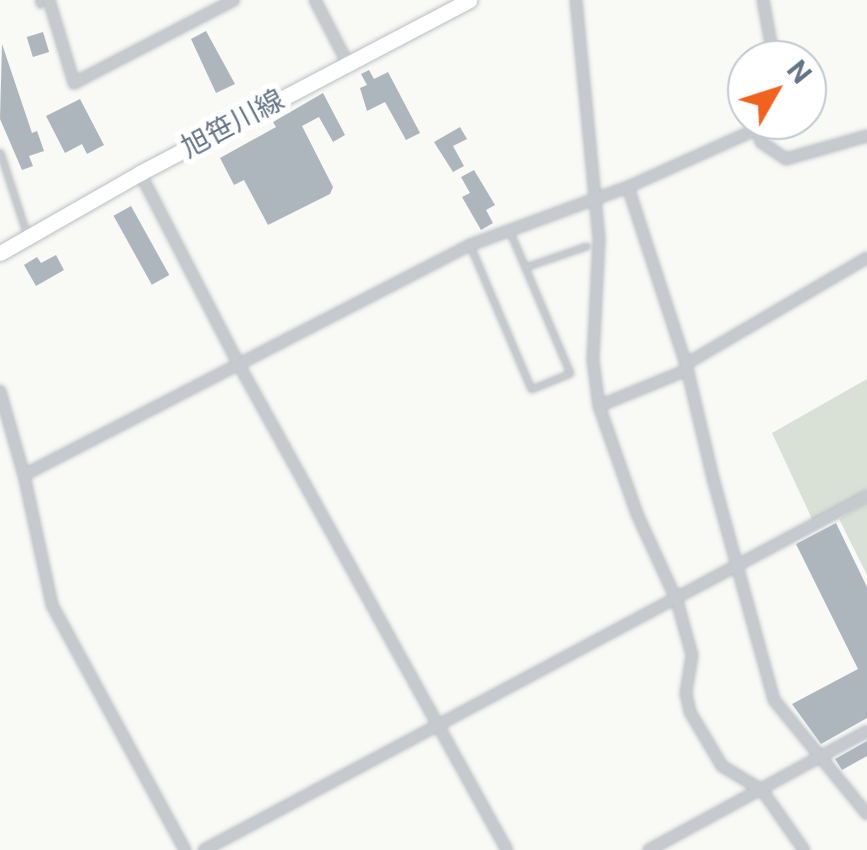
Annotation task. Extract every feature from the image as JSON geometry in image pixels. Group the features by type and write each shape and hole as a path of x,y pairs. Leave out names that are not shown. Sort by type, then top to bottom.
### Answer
{"main road":[{"name":"旭笹川線","path":"0,253 140,173 470,0"}],"street":[{"path":"42,2 74,84 234,0"},
{"path":"315,0 348,64"},
{"path":"576,0 599,240 593,360 599,406 637,514 677,601 692,655 686,694 690,712 722,766 762,790 804,850"},
{"path":"763,0 770,40"},
{"path":"764,140 766,148 786,159 867,136"},
{"path":"24,475 470,245 628,187 727,139"},
{"path":"140,173 238,363 506,850"},
{"path":"628,187 687,367 774,700 867,814"},
{"path":"599,406 687,367 867,258"},
{"path":"0,392 24,475 52,606 185,850"},
{"path":"204,850 438,721 677,601 867,496"},
{"path":"648,850 867,730"}],"lane":[{"path":"0,152 27,237"},
{"path":"470,245 531,390 570,373 509,230"},
{"path":"525,268 586,246"}],"shaded area":[{"path":"867,379 867,490 813,521 772,433"},
{"path":"867,502 867,575 839,519"}],"building":[{"path":"206,31 235,84 216,93 191,39"},
{"path":"43,32 49,52 33,57 27,37"},
{"path":"2,44 32,133 37,131 44,151 29,156 33,166 22,170 0,119"},
{"path":"369,70 374,79 388,72 420,133 406,140 385,102 367,111 360,88 367,85 361,74"},
{"path":"323,93 345,135 333,142 319,117 302,126 333,187 330,194 268,225 244,180 234,185 220,158 276,127 273,122"},
{"path":"80,99 104,145 87,154 82,144 65,153 46,116"},
{"path":"460,127 467,139 453,146 464,166 453,172 434,142"},
{"path":"474,170 495,205 486,210 493,223 481,230 462,197 470,193 461,177"},
{"path":"131,206 169,275 152,285 114,216"},
{"path":"56,255 64,270 36,286 24,265 37,257 41,263"},
{"path":"836,523 867,587 867,718 821,744 792,704 858,669 796,544"},
{"path":"867,741 867,756 842,770 835,759"}]}
